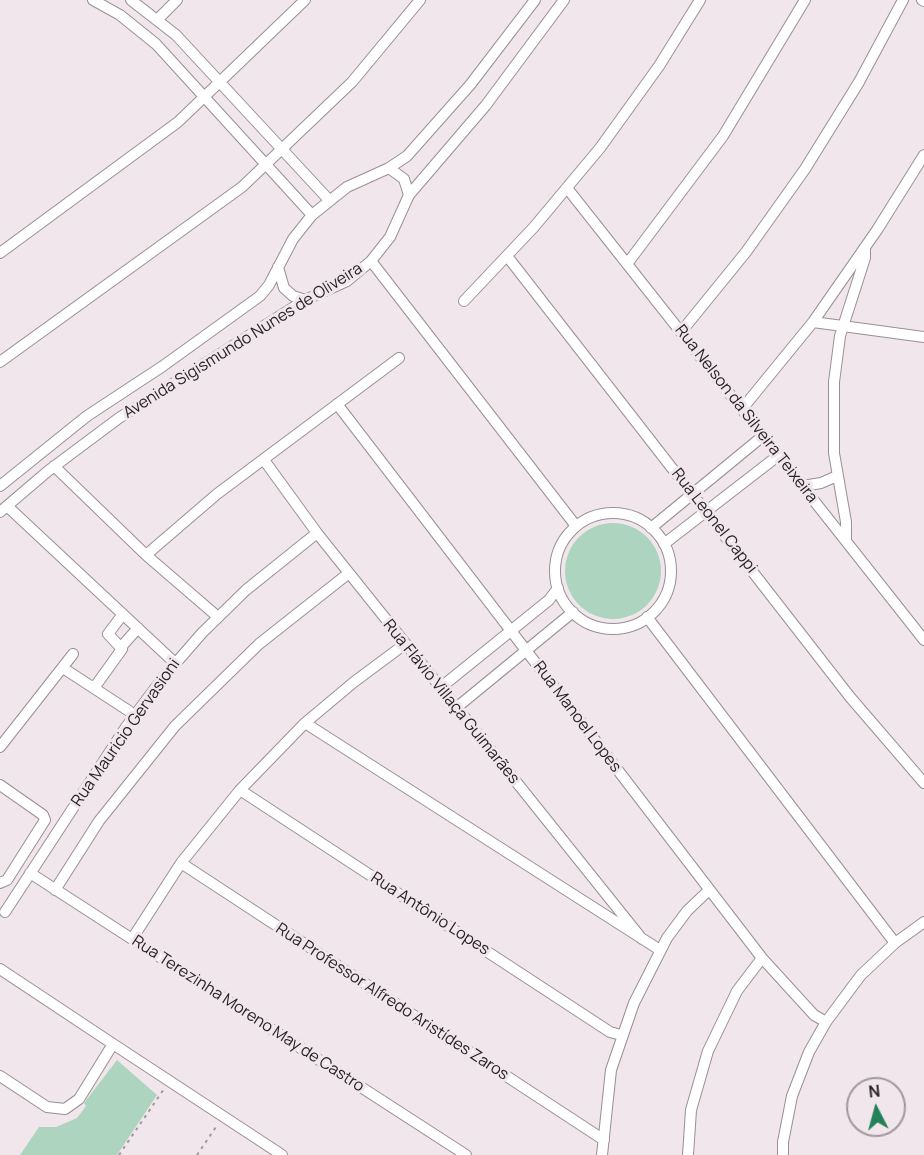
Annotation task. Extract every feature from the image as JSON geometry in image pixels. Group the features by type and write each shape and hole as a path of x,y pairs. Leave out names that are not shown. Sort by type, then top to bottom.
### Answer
{"street":[{"path":"93,0 120,15 156,44 312,215"},
{"path":"131,0 176,35 329,200"},
{"path":"157,20 177,0"},
{"path":"0,253 178,122 304,0"},
{"path":"0,362 232,195 352,82 420,0"},
{"name":"Avenida Sigismundo Nunes de Oliveira","path":"1,483 78,423 173,360 260,296 293,239 312,215 329,200 361,179 389,168 407,156 447,112 535,0"},
{"name":"Avenida Sigismundo Nunes de Oliveira","path":"3,509 54,466 119,418 304,300 340,285 371,261 390,237 409,195 493,96 564,0"},
{"path":"464,301 567,188 636,99 700,0"},
{"path":"627,264 723,136 805,0"},
{"path":"681,332 746,252 799,177 859,82 903,0"},
{"path":"742,409 813,322 865,249 924,155"},
{"path":"389,168 404,179 409,195"},
{"name":"Rua Nelson da Silveira Teixeira","path":"567,188 924,640"},
{"path":"846,541 846,522 837,476 832,405 836,359 843,326 865,258 865,249"},
{"name":"Rua Leonel Cappi","path":"507,256 850,697 924,783"},
{"path":"371,261 576,526"},
{"path":"278,267 284,288 293,296 304,300"},
{"path":"813,322 924,337"},
{"path":"146,555 193,513 399,358"},
{"name":"Rua Manoel Lopes","path":"337,404 762,958 814,1015 826,1022"},
{"path":"651,528 763,436"},
{"path":"664,543 779,456"},
{"name":"Rua Flávio Villaça Guimarães","path":"264,460 405,644 642,939"},
{"path":"54,466 146,555 218,617"},
{"path":"803,486 821,483 837,476"},
{"path":"3,509 176,663"},
{"path":"613,513 633,517 651,528 664,543 670,563 669,584 661,602 647,617 629,626 608,628 589,623 573,612 558,588 555,569 559,550 576,526 593,517 613,513"},
{"name":"Rua Mauricio Gervasioni","path":"5,912 132,719 176,663 218,617 268,570 317,532"},
{"path":"55,890 99,821 175,726 259,644 349,573"},
{"path":"440,688 549,600 558,588"},
{"path":"456,708 573,612"},
{"path":"122,646 108,634 123,614"},
{"path":"647,617 895,943"},
{"path":"94,688 121,653 122,646 138,628"},
{"path":"132,939 181,863 240,790 305,723 405,644"},
{"path":"0,747 74,654"},
{"path":"63,668 129,711"},
{"path":"305,723 660,950"},
{"path":"0,785 43,815 45,820 7,880 0,883"},
{"name":"Rua Antônio Lopes","path":"240,790 610,1032 621,1035"},
{"name":"Rua Professor Alfredo Aristídes Zaros","path":"181,863 604,1140"},
{"name":"Rua Terezinha Moreno May de Castro","path":"30,873 466,1155"},
{"path":"602,1155 611,1070 621,1035 638,992 660,950 687,911 709,890"},
{"path":"783,1155 783,1142 792,1096 809,1052 826,1022 861,975 895,943 924,922"},
{"path":"688,1155 691,1110 708,1051 737,991 762,958"},
{"path":"0,969 282,1155"},
{"path":"0,1076 46,1107 65,1109 79,1099 113,1044"}],"path":[{"path":"119,1155 169,1081"},
{"path":"197,1155 223,1116"}],"green space":[{"path":"613,523 631,527 647,537 657,553 661,571 657,589 647,605 631,615 613,619 595,615 579,605 569,589 565,571 569,553 579,537 595,527"},
{"path":"117,1060 157,1095 117,1155 20,1155 39,1127 56,1127 77,1118 86,1106 84,1103"}]}
